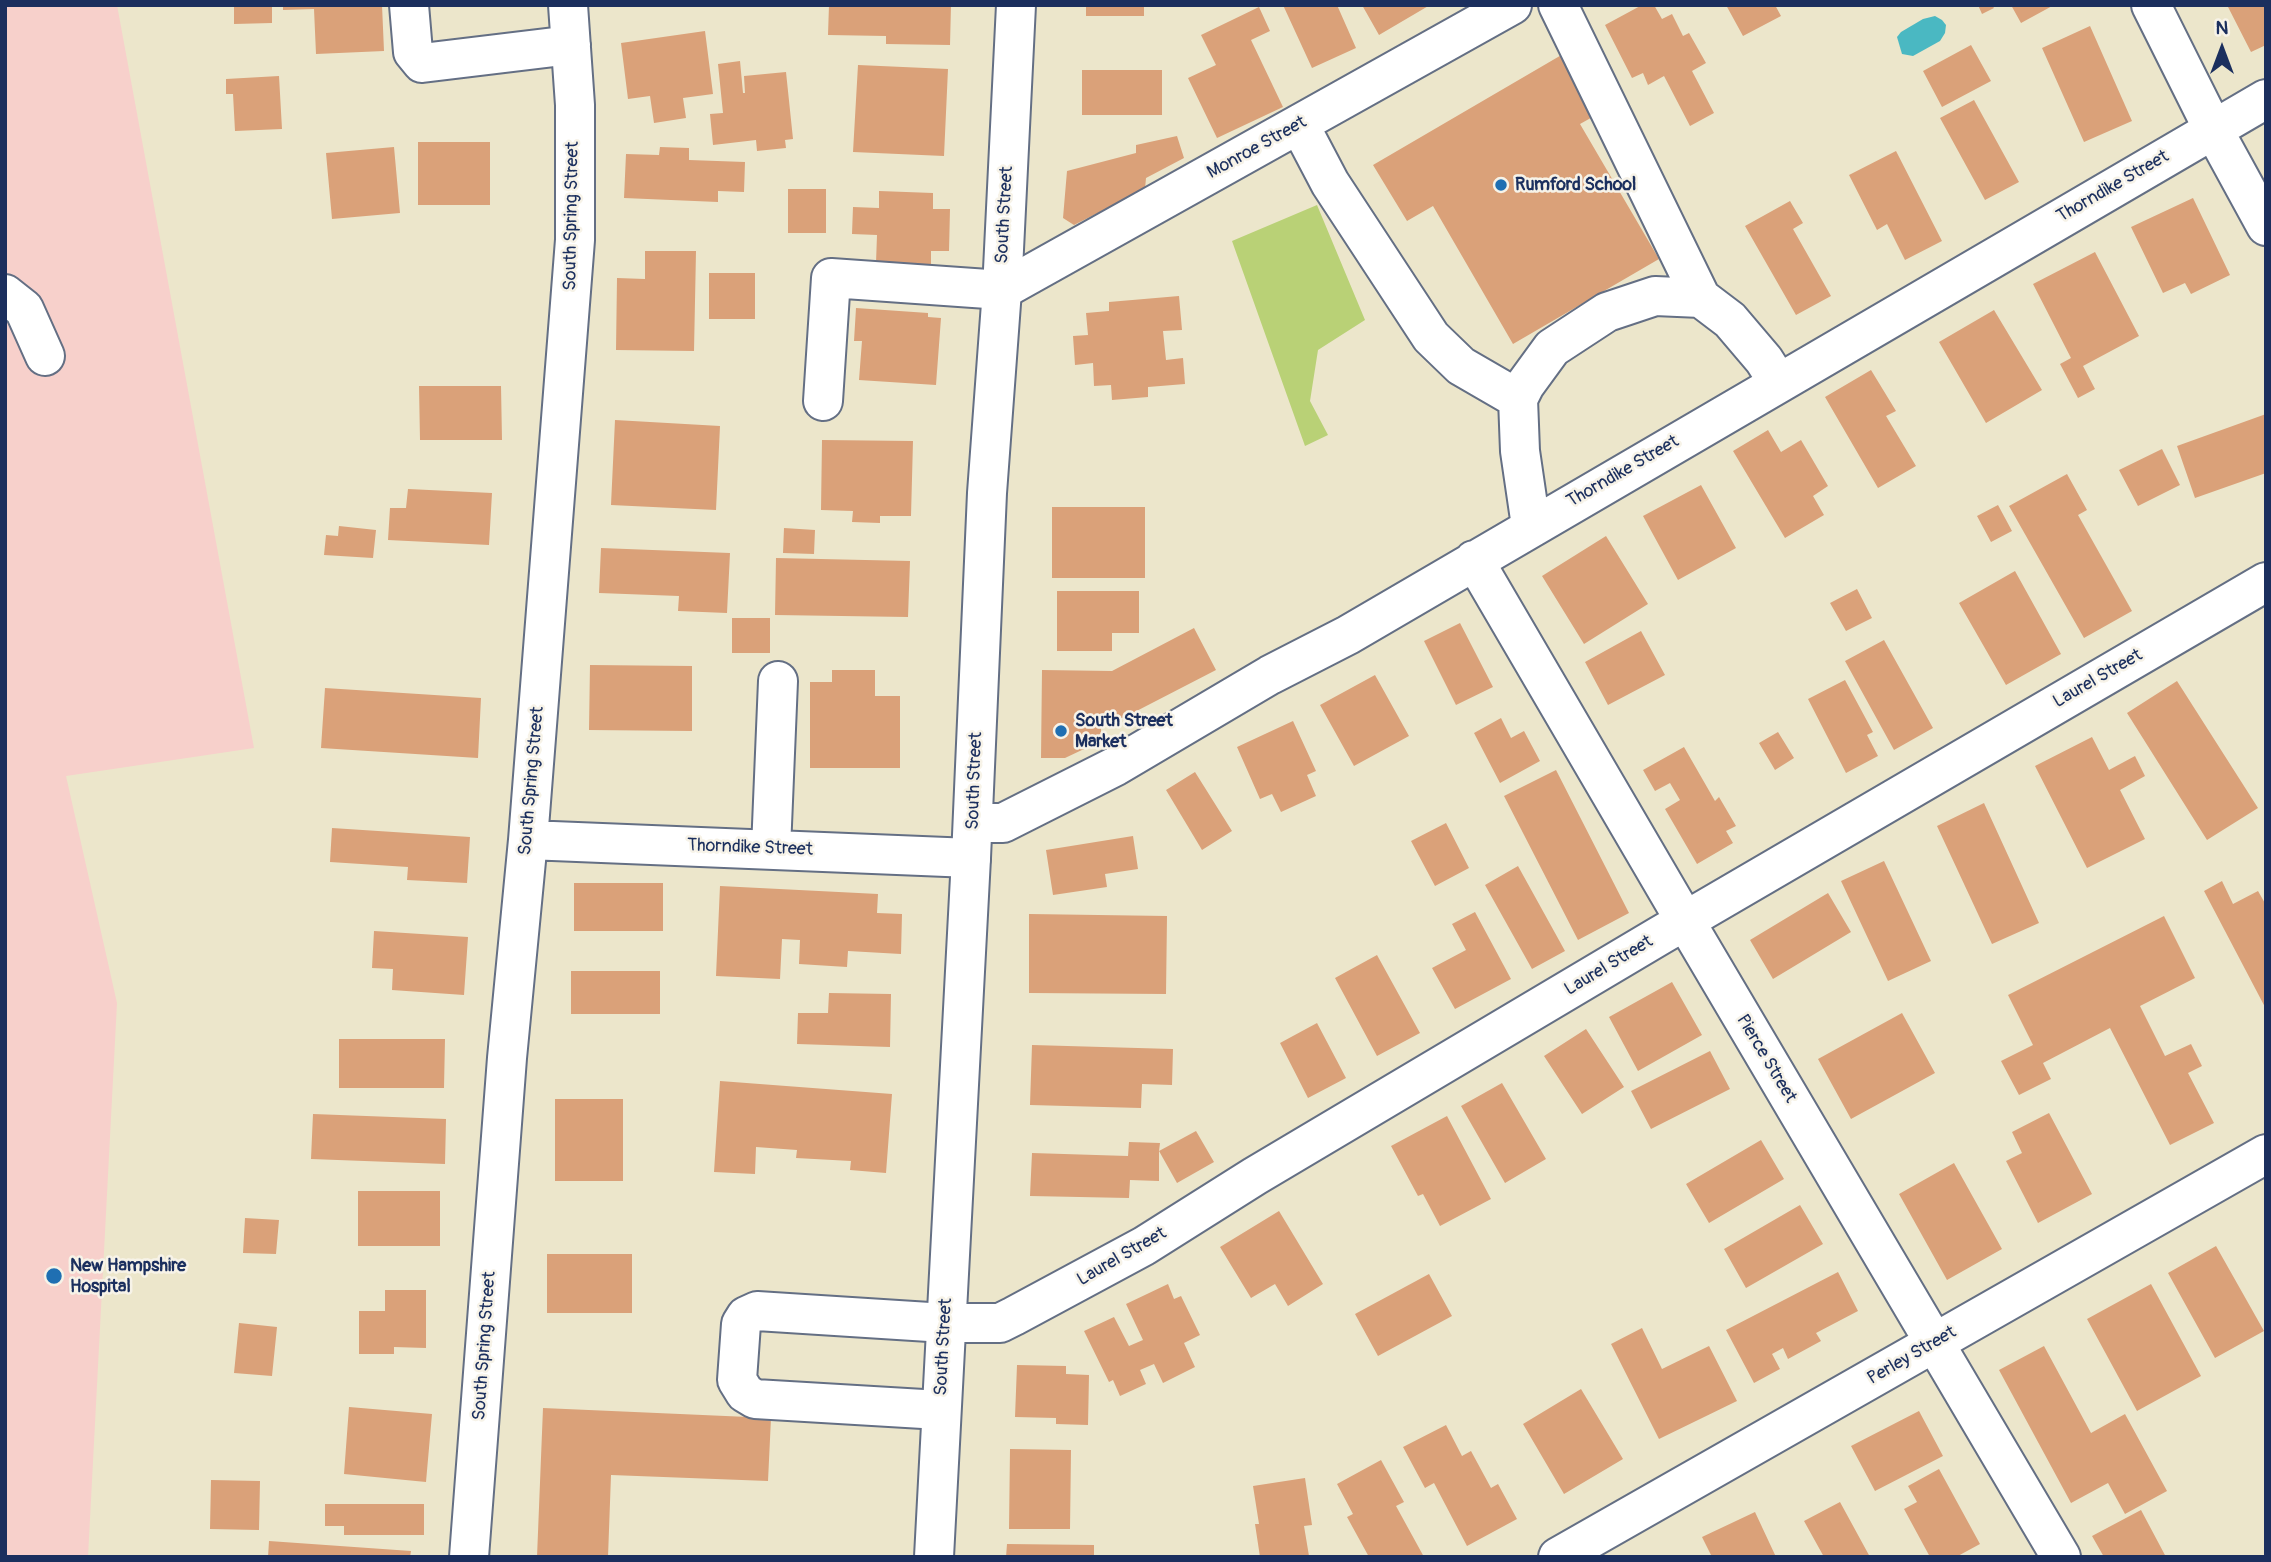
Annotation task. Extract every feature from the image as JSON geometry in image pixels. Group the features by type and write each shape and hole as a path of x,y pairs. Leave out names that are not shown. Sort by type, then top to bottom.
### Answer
{"street":[{"path":"409,5 413,52 422,63 571,45"},
{"name":"South Spring Street","path":"469,1557 507,1058 528,839 575,240 575,105 568,5"},
{"name":"South Street","path":"934,1557 972,840 987,493 1002,290 1016,5"},
{"name":"Monroe Street","path":"1002,290 1512,5"},
{"path":"1558,5 1701,298 1730,320 1764,360 1778,382"},
{"path":"2151,5 2213,129 2266,226"},
{"name":"Thorndike Street","path":"528,839 771,849 972,840 1116,766 1270,674 1348,635 2266,99"},
{"path":"1299,124 1330,183 1431,337 1461,366 1518,399"},
{"path":"823,401 831,278 1002,290"},
{"path":"5,294 24,309 45,356"},
{"path":"1531,526 1520,452 1518,399 1552,348 1607,312 1655,296 1701,298"},
{"name":"Pierce Street","path":"1474,559 2061,1557"},
{"name":"Laurel Street","path":"940,1410 755,1399 745,1393 737,1380 741,1324 746,1316 757,1311 945,1323 1000,1323 1144,1246 1255,1176 1685,921 2266,582"},
{"path":"771,849 778,681"},
{"name":"Perley Street","path":"1558,1557 2266,1154"}],"shaded area":[{"path":"5,5 117,5 254,748 66,776 117,1003 88,1557 5,1557"}],"green space":[{"path":"1317,205 1365,320 1318,350 1310,401 1328,435 1305,446 1232,241"}],"water":[{"path":"1935,16 1946,25 1940,41 1913,56 1902,54 1897,37 1901,32 1923,19"}],"building":[{"path":"234,5 272,5 272,23 234,24"},
{"path":"283,5 382,5 384,51 316,54 314,9 283,10"},
{"path":"829,5 951,5 950,45 886,44 886,36 828,35"},
{"path":"1086,5 1144,5 1144,16 1086,16"},
{"path":"1283,5 1337,5 1356,48 1312,68"},
{"path":"1362,5 1430,5 1379,35"},
{"path":"1642,5 1654,5 1662,19 1672,14 1683,36 1689,33 1706,63 1692,71 1714,113 1690,126 1664,76 1648,85 1643,73 1632,78 1605,25"},
{"path":"1726,5 1775,5 1781,16 1743,36"},
{"path":"1978,5 1992,5 1994,8 1982,14"},
{"path":"2011,5 2054,5 2021,23"},
{"path":"2227,5 2266,5 2266,45 2251,52"},
{"path":"1259,7 1270,31 1251,40 1283,107 1217,138 1188,78 1216,65 1201,35"},
{"path":"2090,26 2132,121 2084,142 2042,48"},
{"path":"705,31 713,94 683,98 686,118 654,123 650,96 628,99 621,43"},
{"path":"1971,45 1991,81 1942,107 1923,71"},
{"name":"Rumford School","path":"1570,50 1605,110 1580,124 1659,259 1513,344 1433,206 1407,221 1373,165"},
{"path":"740,61 743,93 744,76 786,72 793,139 785,140 786,148 757,151 756,140 713,145 710,114 723,113 718,64"},
{"path":"858,65 948,69 944,156 853,152"},
{"path":"1082,70 1162,70 1162,115 1082,115"},
{"path":"279,76 282,129 235,131 233,94 226,94 226,79"},
{"path":"1974,100 2019,182 1985,200 1940,118"},
{"path":"1177,136 1184,158 1146,178 1145,189 1074,225 1063,218 1067,171 1136,153 1136,145"},
{"path":"418,142 490,142 490,205 418,205"},
{"path":"394,147 400,213 332,219 326,153"},
{"path":"660,147 689,148 689,160 745,162 744,192 718,191 718,202 624,198 626,154 659,155"},
{"path":"1896,151 1942,241 1905,260 1887,224 1877,230 1849,175"},
{"path":"788,189 826,189 826,233 788,233"},
{"path":"879,191 933,193 933,209 950,209 949,251 931,251 931,265 876,263 877,235 852,234 853,207 879,208"},
{"path":"2193,198 2230,275 2191,294 2185,283 2163,293 2131,227"},
{"path":"1790,201 1803,223 1793,229 1831,296 1796,315 1745,226"},
{"path":"645,251 696,251 694,351 616,350 617,278 645,279"},
{"path":"2095,252 2139,336 2083,366 2095,389 2078,398 2060,364 2071,358 2033,284"},
{"path":"709,273 755,273 755,319 709,319"},
{"path":"1179,296 1182,330 1163,331 1166,360 1183,358 1185,384 1148,387 1148,397 1112,400 1111,385 1094,386 1093,363 1075,365 1073,336 1088,335 1086,313 1109,311 1109,302"},
{"path":"856,308 928,313 928,317 941,318 936,385 859,380 862,341 854,341"},
{"path":"1994,310 2042,390 1986,423 1939,342"},
{"path":"1871,370 1896,411 1886,416 1916,466 1878,488 1825,397"},
{"path":"419,386 501,386 502,440 420,440"},
{"path":"2266,414 2266,473 2195,498 2177,446"},
{"path":"615,420 720,426 716,510 611,505"},
{"path":"1768,430 1781,452 1801,440 1828,486 1813,496 1824,515 1785,538 1733,451"},
{"path":"822,440 913,441 911,516 880,516 880,523 852,522 853,511 821,510"},
{"path":"2162,449 2180,485 2138,506 2119,470"},
{"path":"2067,474 2087,510 2078,515 2132,611 2084,638 2009,506"},
{"path":"1701,485 1736,548 1678,580 1643,516"},
{"path":"408,489 492,493 489,545 388,540 390,508 406,508"},
{"path":"1998,505 2012,531 1991,542 1977,516"},
{"path":"1052,507 1145,507 1145,578 1052,578"},
{"path":"339,526 376,530 373,558 324,555 326,535 338,536"},
{"path":"784,528 815,530 814,554 783,553"},
{"path":"1606,536 1648,604 1584,644 1542,576"},
{"path":"601,548 730,553 727,613 678,611 679,596 599,593"},
{"path":"776,558 910,561 908,617 775,615"},
{"path":"2015,571 2061,654 2006,685 1959,603"},
{"path":"1857,589 1872,618 1846,631 1830,603"},
{"path":"1057,591 1139,591 1139,633 1112,633 1112,651 1057,651"},
{"path":"732,618 770,618 770,653 732,653"},
{"path":"1460,623 1493,687 1456,705 1424,641"},
{"path":"1194,628 1216,670 1123,718 1101,718 1101,741 1065,758 1041,758 1042,670 1112,671"},
{"path":"1641,631 1665,675 1608,705 1585,662"},
{"path":"1884,640 1933,728 1894,750 1845,661"},
{"path":"590,665 692,666 692,731 589,730"},
{"path":"832,670 875,670 875,696 900,696 900,768 810,768 810,682 832,682"},
{"path":"1375,675 1409,736 1354,766 1320,705"},
{"path":"1845,680 1873,732 1867,735 1878,756 1846,773 1808,699"},
{"path":"2177,681 2258,808 2207,840 2127,713"},
{"path":"325,688 481,698 478,758 321,748"},
{"path":"1501,718 1511,738 1524,731 1540,761 1500,783 1474,733"},
{"path":"1293,721 1316,771 1307,775 1316,796 1281,812 1272,794 1260,799 1237,747"},
{"path":"1778,732 1794,758 1775,770 1759,743"},
{"path":"2092,737 2109,770 2135,756 2145,776 2120,790 2145,839 2087,868 2035,766"},
{"path":"1684,747 1715,801 1719,797 1736,826 1726,831 1733,843 1697,864 1665,809 1680,800 1670,783 1655,791 1643,770"},
{"path":"1556,770 1629,913 1578,940 1504,796"},
{"path":"1195,772 1232,831 1202,850 1166,790"},
{"path":"1984,803 2039,923 1992,944 1937,826"},
{"path":"1446,823 1469,868 1435,886 1411,841"},
{"path":"332,828 470,837 467,883 407,880 408,867 330,862"},
{"path":"1133,836 1138,869 1105,874 1107,887 1053,895 1046,850"},
{"path":"1884,861 1931,961 1888,981 1841,881"},
{"path":"1518,866 1565,951 1532,969 1485,885"},
{"path":"2222,881 2233,904 2258,891 2266,905 2266,1009 2204,891"},
{"path":"574,883 663,883 663,931 574,931"},
{"path":"720,886 878,894 877,913 902,914 901,954 848,951 847,967 799,964 800,940 782,939 780,979 716,976"},
{"path":"1828,893 1851,932 1773,979 1750,940"},
{"path":"1475,912 1511,979 1455,1009 1432,968 1466,950 1452,924"},
{"path":"1029,914 1167,916 1166,994 1029,993"},
{"path":"2164,916 2195,978 2140,1006 2165,1056 2191,1044 2202,1066 2188,1073 2214,1123 2170,1145 2110,1028 2043,1063 2051,1079 2019,1095 2001,1061 2033,1045 2008,995"},
{"path":"374,931 468,937 464,995 392,990 393,969 372,968"},
{"path":"1377,955 1420,1033 1377,1056 1335,978"},
{"path":"571,971 660,971 660,1014 571,1014"},
{"path":"1672,982 1702,1035 1638,1071 1609,1017"},
{"path":"829,993 891,994 890,1047 797,1044 798,1013 828,1013"},
{"path":"1902,1013 1935,1073 1851,1119 1818,1059"},
{"path":"1317,1023 1346,1078 1308,1098 1280,1043"},
{"path":"1586,1029 1624,1087 1582,1114 1544,1056"},
{"path":"339,1039 445,1039 444,1088 339,1088"},
{"path":"1032,1045 1173,1049 1172,1085 1142,1084 1141,1108 1030,1105"},
{"path":"1710,1051 1730,1089 1651,1129 1631,1091"},
{"path":"720,1081 892,1094 886,1173 850,1170 851,1161 796,1158 797,1150 756,1147 755,1174 714,1172"},
{"path":"1502,1083 1546,1159 1505,1183 1461,1106"},
{"path":"555,1099 623,1099 623,1181 555,1181"},
{"path":"2049,1113 2092,1194 2038,1223 2006,1161 2022,1153 2012,1132"},
{"path":"313,1114 446,1119 445,1164 311,1159"},
{"path":"1447,1116 1491,1199 1440,1226 1423,1194 1418,1196 1391,1146"},
{"path":"1196,1131 1214,1162 1177,1183 1159,1151"},
{"path":"1761,1140 1784,1179 1709,1223 1686,1184"},
{"path":"1129,1142 1160,1143 1159,1181 1130,1180 1129,1198 1030,1196 1032,1153 1128,1156"},
{"path":"1954,1163 2002,1249 1947,1280 1899,1194"},
{"path":"358,1191 440,1191 440,1246 358,1246"},
{"path":"1800,1205 1823,1244 1746,1288 1724,1249"},
{"path":"1279,1211 1323,1284 1288,1306 1275,1284 1251,1298 1220,1247"},
{"path":"245,1218 279,1220 276,1254 243,1253"},
{"path":"2216,1246 2264,1331 2215,1358 2168,1273"},
{"path":"547,1254 632,1254 632,1313 547,1313"},
{"path":"1838,1272 1858,1311 1816,1333 1821,1341 1788,1359 1783,1348 1772,1354 1780,1369 1754,1383 1726,1330"},
{"path":"1429,1274 1452,1316 1378,1356 1355,1314"},
{"path":"1168,1284 1174,1299 1181,1296 1200,1335 1184,1343 1195,1367 1163,1383 1154,1364 1140,1370 1146,1384 1120,1396 1113,1380 1109,1382 1084,1331 1114,1317 1129,1346 1143,1340 1126,1304"},
{"path":"2151,1284 2201,1376 2137,1411 2087,1319"},
{"path":"385,1290 426,1290 426,1348 394,1347 394,1354 359,1354 359,1311 385,1311"},
{"path":"239,1323 277,1327 272,1376 234,1373"},
{"path":"1642,1328 1662,1369 1709,1346 1737,1401 1659,1439 1611,1344"},
{"path":"2044,1346 2091,1433 2125,1414 2167,1491 2125,1514 2108,1483 2071,1503 1999,1370"},
{"path":"1017,1365 1066,1366 1066,1374 1089,1375 1088,1425 1056,1424 1056,1418 1015,1417"},
{"path":"1581,1389 1623,1459 1564,1494 1523,1424"},
{"path":"349,1407 432,1414 426,1482 344,1474"},
{"path":"543,1408 771,1418 768,1481 611,1475 608,1557 537,1557"},
{"path":"1919,1411 1943,1456 1875,1491 1851,1446"},
{"path":"1446,1425 1462,1456 1471,1451 1491,1488 1498,1484 1517,1519 1467,1546 1434,1483 1425,1488 1403,1447"},
{"path":"1010,1449 1071,1450 1070,1529 1009,1529"},
{"path":"1381,1460 1404,1502 1396,1506 1424,1557 1369,1557 1347,1517 1353,1514 1337,1484"},
{"path":"1939,1469 1980,1544 1956,1557 1930,1557 1904,1509 1917,1502 1908,1486"},
{"path":"1305,1478 1312,1525 1304,1526 1309,1556 1260,1557 1255,1524 1259,1524 1253,1486"},
{"path":"211,1480 260,1481 259,1530 210,1529"},
{"path":"1840,1502 1870,1557 1824,1557 1804,1521"},
{"path":"325,1504 424,1504 424,1535 344,1535 344,1526 325,1526"},
{"path":"2141,1510 2166,1557 2104,1557 2092,1536"},
{"path":"1755,1512 1776,1557 1712,1557 1702,1537"},
{"path":"269,1541 411,1551 410,1557 268,1557"},
{"path":"1007,1544 1094,1545 1094,1557 1006,1557"}],"place":[{"name":"Rumford School","path":"1501,185"},
{"name":"South Street Market","path":"1061,731"},
{"name":"New Hampshire Hospital","path":"54,1276"}]}
